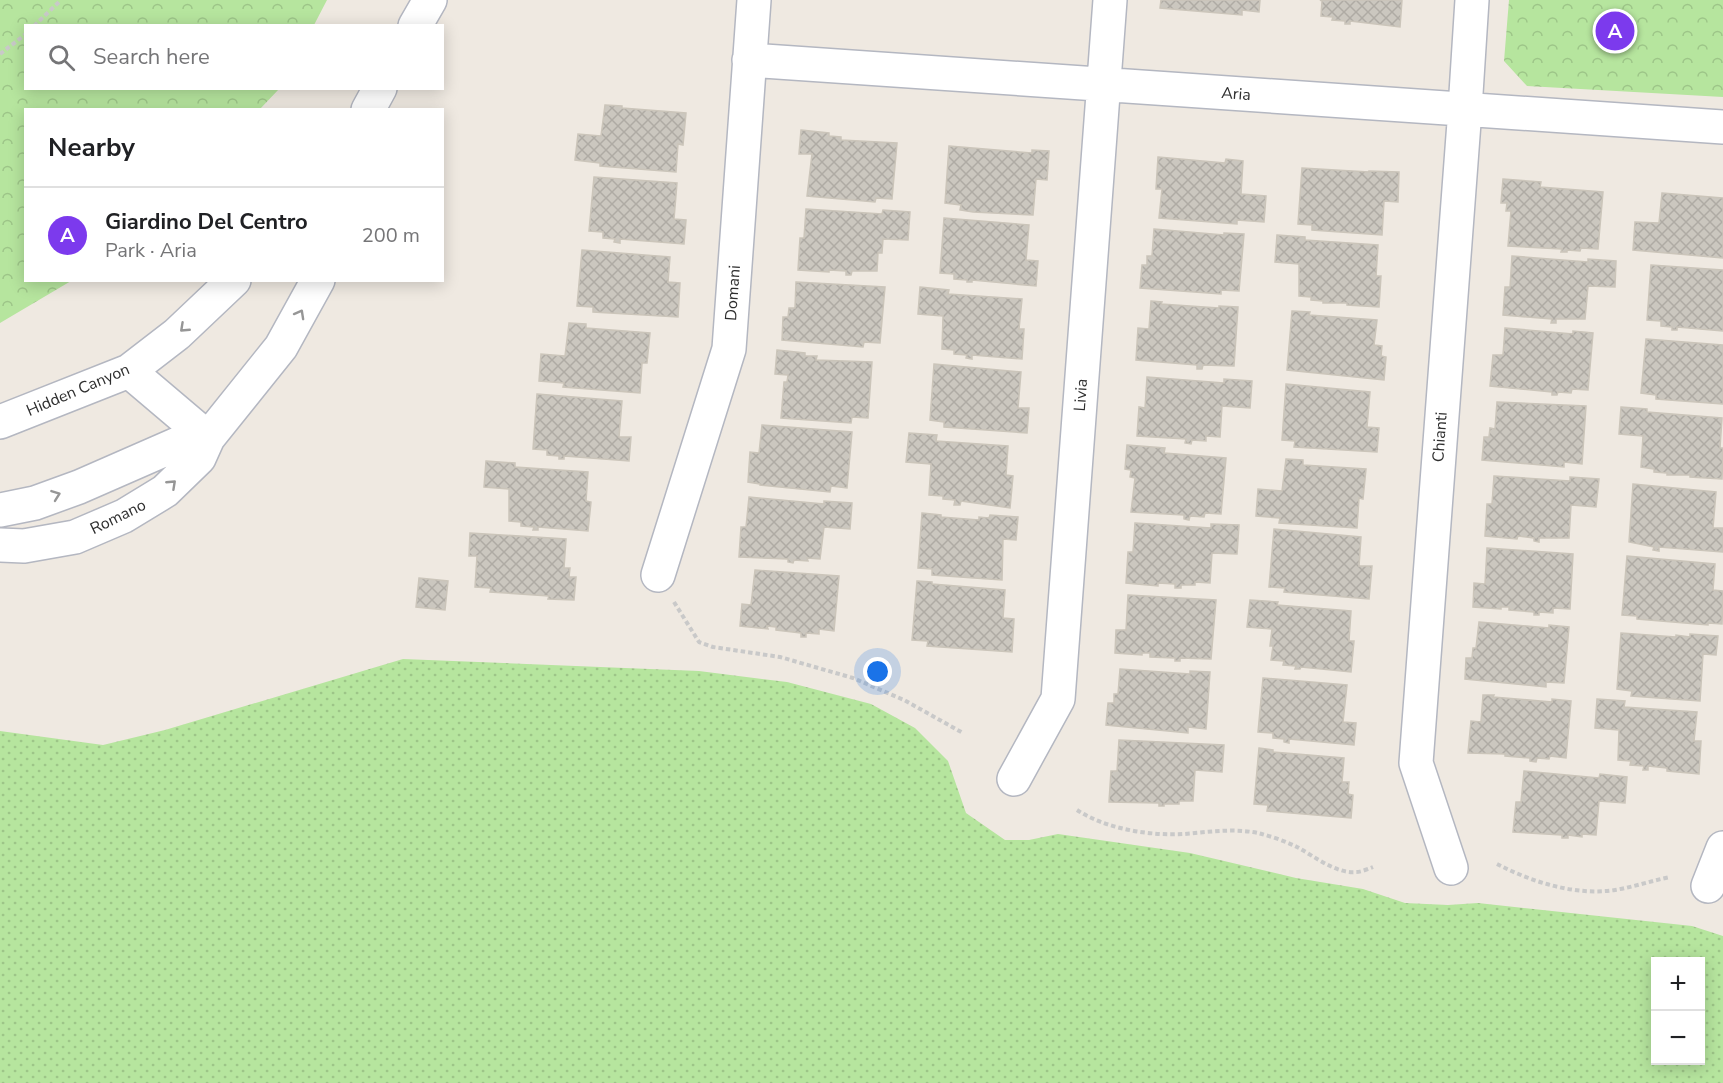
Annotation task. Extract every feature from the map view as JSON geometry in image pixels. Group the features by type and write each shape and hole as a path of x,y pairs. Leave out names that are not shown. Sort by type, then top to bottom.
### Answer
{"street":[{"path":"416,24 431,0"},
{"path":"423,24 431,0"},
{"name":"Domani","path":"658,575 729,349 753,0"},
{"name":"Livia","path":"1014,779 1058,699 1110,0"},
{"name":"Chianti","path":"1451,868 1416,763 1472,0"},
{"name":"Aria","path":"749,60 1723,127"},
{"path":"369,108 379,90"},
{"path":"393,108 398,90"},
{"name":"Hidden Canyon","path":"0,422 129,371 177,334 232,282"},
{"name":"Romano","path":"0,545 24,546 75,537 124,516 145,505 165,490 199,458 208,438 281,347 317,282"},
{"path":"129,371 208,438"},
{"path":"0,510 35,503 89,483 175,445 208,438"},
{"path":"1708,886 1723,848"}],"path":[{"path":"36,24 61,0"},
{"path":"0,54 24,36"},
{"path":"658,575 699,642 713,647 780,657 853,678 904,700 963,733"},
{"path":"1077,810 1114,825 1145,832 1181,834 1227,830 1258,833 1294,846 1343,871 1357,873 1373,867"},
{"path":"1497,864 1520,876 1557,887 1591,890 1613,890 1670,877"}],"green space":[{"path":"0,0 327,0 315,24 24,24 24,90 278,90 261,108 24,108 24,282 69,282 0,323"},
{"path":"1509,0 1723,0 1723,97 1527,86 1504,61"},
{"path":"403,659 699,671 787,682 871,704 915,728 948,761 966,813 1005,840 1029,840 1058,834 1190,853 1296,878 1363,889 1405,903 1448,905 1478,903 1692,926 1723,936 1723,1083 0,1083 0,731 103,745 165,730"}],"building":[{"path":"1161,0 1260,0 1259,12 1242,10 1242,15 1160,8"},
{"path":"1320,0 1402,0 1400,27 1350,21 1350,24 1345,24 1345,21 1332,20 1333,17 1321,16 1322,1"},
{"path":"605,105 686,113 683,145 678,144 676,172 600,166 600,163 575,160 578,134 601,136"},
{"path":"801,130 829,133 829,136 841,137 841,140 897,143 892,199 876,198 875,202 807,196 812,154 799,154"},
{"path":"949,146 1032,153 1032,150 1049,151 1047,180 1036,179 1033,215 973,212 960,210 961,205 945,203"},
{"path":"1158,157 1225,163 1226,159 1243,161 1241,194 1266,196 1264,222 1237,220 1237,224 1159,218 1162,189 1156,189"},
{"path":"1302,168 1399,172 1398,202 1384,201 1382,235 1312,230 1312,225 1298,224"},
{"path":"594,177 677,183 674,219 686,220 684,244 620,239 620,243 614,242 615,239 603,238 603,232 589,231"},
{"path":"1503,179 1541,182 1540,187 1603,192 1598,249 1581,248 1580,251 1561,252 1562,249 1508,246 1511,211 1506,211 1507,203 1501,203"},
{"path":"1662,193 1723,198 1723,258 1633,250 1635,222 1659,223"},
{"path":"806,209 882,214 883,210 910,212 908,240 883,239 882,253 878,253 877,271 852,271 851,275 846,275 846,271 798,270 800,238 804,238"},
{"path":"944,218 1029,225 1026,260 1038,261 1036,286 972,280 972,282 967,282 967,280 954,279 954,274 940,273"},
{"path":"1154,229 1224,235 1224,233 1244,234 1239,291 1221,290 1221,294 1140,288 1142,265 1147,265 1147,256 1152,256"},
{"path":"1277,235 1305,237 1305,240 1378,245 1376,276 1381,276 1379,307 1323,303 1323,301 1311,300 1311,297 1299,296 1299,264 1275,262"},
{"path":"582,250 670,257 668,282 680,283 678,317 593,312 593,307 577,306"},
{"path":"1512,256 1588,262 1588,259 1616,261 1615,287 1588,286 1585,319 1556,319 1556,323 1551,323 1552,319 1503,315 1505,287 1510,287"},
{"path":"1651,265 1723,270 1723,331 1677,327 1677,330 1672,330 1672,327 1661,326 1661,321 1647,320"},
{"path":"796,282 885,287 880,343 864,342 863,347 782,340 783,317 788,317 789,308 795,308"},
{"path":"920,287 949,290 948,294 1022,299 1019,329 1024,329 1022,359 972,355 972,359 966,358 967,355 954,354 954,350 942,349 943,316 918,314"},
{"path":"1151,301 1162,302 1161,304 1219,308 1219,306 1238,307 1234,366 1203,365 1202,369 1197,369 1197,365 1136,360 1138,328 1149,329"},
{"path":"1292,311 1310,312 1309,315 1377,320 1374,345 1382,346 1381,356 1386,357 1384,380 1287,370"},
{"path":"569,323 586,324 586,328 650,333 647,363 642,363 640,393 563,387 564,383 539,381 541,354 565,356"},
{"path":"1505,328 1573,334 1573,331 1593,333 1588,390 1572,389 1571,393 1558,392 1557,395 1552,395 1552,392 1490,386 1493,355 1503,355"},
{"path":"1646,339 1723,345 1723,404 1656,399 1656,395 1641,393"},
{"path":"777,350 817,356 816,360 872,362 868,418 852,417 851,423 781,418 784,382 787,382 788,375 775,374"},
{"path":"934,364 1021,372 1018,408 1029,408 1027,433 944,427 944,422 930,420"},
{"path":"1147,377 1224,383 1224,379 1252,381 1250,408 1222,406 1220,437 1206,436 1206,441 1192,440 1191,444 1185,443 1186,439 1137,436 1139,407 1145,408"},
{"path":"1286,384 1370,392 1367,427 1379,428 1377,452 1294,447 1295,441 1282,440"},
{"path":"537,394 622,401 619,437 631,437 629,461 564,456 564,459 559,459 559,456 547,455 547,450 533,449"},
{"path":"1497,402 1586,406 1582,464 1564,462 1564,467 1482,460 1484,437 1489,437 1490,428 1495,429"},
{"path":"1621,407 1647,409 1647,412 1722,418 1720,448 1723,448 1722,479 1667,475 1667,473 1654,472 1654,469 1641,467 1643,436 1619,434"},
{"path":"762,425 852,432 847,488 831,486 830,492 748,482 750,452 759,453"},
{"path":"909,433 937,435 936,441 1008,446 1006,475 1013,476 1010,508 961,501 960,505 954,505 955,500 929,495 931,464 906,462"},
{"path":"1127,445 1165,448 1164,453 1226,458 1221,514 1205,513 1204,517 1190,516 1189,520 1184,519 1184,515 1131,512 1135,478 1130,477 1131,470 1125,469"},
{"path":"1286,459 1303,460 1303,465 1366,469 1363,499 1359,498 1357,528 1279,523 1280,518 1256,516 1258,489 1282,491"},
{"path":"486,461 515,463 515,467 588,472 586,501 591,502 588,531 538,527 538,530 533,530 534,527 521,526 521,522 509,521 509,489 484,487"},
{"path":"1494,476 1570,481 1570,477 1599,479 1596,507 1571,505 1569,538 1539,538 1539,542 1534,541 1534,538 1518,536 1517,539 1485,536 1487,504 1492,504"},
{"path":"1633,484 1716,492 1713,528 1723,528 1723,552 1659,547 1659,551 1653,550 1654,547 1629,542"},
{"path":"749,497 824,504 824,501 852,503 850,529 824,527 820,559 807,558 808,561 794,560 793,563 788,562 788,559 739,557 741,527 746,527"},
{"path":"922,513 979,520 979,517 989,518 990,515 1018,517 1016,540 1003,539 1002,580 932,575 932,569 918,568"},
{"path":"1135,523 1211,528 1211,524 1239,525 1237,554 1212,553 1210,583 1195,582 1195,585 1181,585 1181,588 1175,588 1175,584 1158,583 1158,586 1126,583 1128,552 1133,552"},
{"path":"1274,529 1361,537 1359,566 1372,566 1369,599 1284,592 1285,588 1269,587"},
{"path":"470,533 566,539 564,568 570,568 569,577 576,577 574,600 490,592 491,588 475,587 477,556 469,556"},
{"path":"1487,548 1573,554 1570,609 1553,608 1553,613 1539,612 1539,615 1534,615 1534,612 1509,610 1509,607 1501,607 1501,609 1473,607 1474,583 1485,584"},
{"path":"1627,556 1715,564 1713,590 1723,591 1722,624 1708,623 1708,625 1637,619 1637,616 1622,615"},
{"path":"755,570 839,576 834,631 819,629 819,634 806,633 806,637 801,637 801,633 776,630 776,627 767,626 768,629 740,626 742,604 751,605"},
{"path":"419,578 448,581 445,610 416,607"},
{"path":"917,581 1005,590 1003,618 1014,619 1012,652 927,646 928,641 912,640"},
{"path":"1128,595 1216,600 1211,659 1180,658 1180,661 1175,661 1175,658 1150,657 1150,653 1142,653 1142,655 1115,653 1116,630 1126,630"},
{"path":"1250,600 1278,602 1277,605 1351,611 1349,641 1354,641 1351,672 1301,667 1295,669 1296,666 1283,665 1284,661 1271,660 1272,629 1247,627"},
{"path":"1479,622 1549,628 1549,625 1569,627 1564,683 1546,682 1546,687 1465,679 1466,658 1472,658 1473,648 1476,648"},
{"path":"1621,633 1676,637 1676,635 1690,637 1690,634 1718,636 1716,655 1703,654 1700,701 1631,696 1632,691 1617,689"},
{"path":"1120,669 1190,674 1190,671 1210,672 1206,729 1188,727 1188,733 1106,725 1108,703 1114,703 1114,694 1118,694"},
{"path":"1263,678 1347,685 1343,722 1356,723 1354,745 1289,739 1289,743 1284,742 1284,739 1273,738 1273,733 1258,732"},
{"path":"1483,695 1552,702 1552,699 1571,701 1566,758 1550,756 1549,759 1537,758 1536,762 1530,761 1530,758 1505,756 1505,754 1468,753 1471,721 1481,722"},
{"path":"1597,699 1625,701 1624,707 1697,712 1694,741 1701,741 1699,774 1667,771 1667,768 1648,766 1648,770 1643,770 1644,766 1630,765 1631,761 1618,760 1619,730 1595,728"},
{"path":"1119,740 1224,745 1222,772 1195,770 1193,801 1179,801 1179,804 1164,804 1164,806 1159,806 1159,803 1109,802 1111,771 1117,771"},
{"path":"1259,748 1273,750 1273,752 1344,758 1342,782 1349,782 1348,794 1353,795 1351,818 1267,811 1268,805 1254,804"},
{"path":"1524,771 1599,778 1600,774 1627,777 1625,803 1599,801 1596,835 1582,834 1582,837 1568,835 1568,838 1562,838 1562,835 1513,832 1516,802 1521,802"}],"place":[{"name":"Giardino Del Centro","path":"1615,31"}]}
